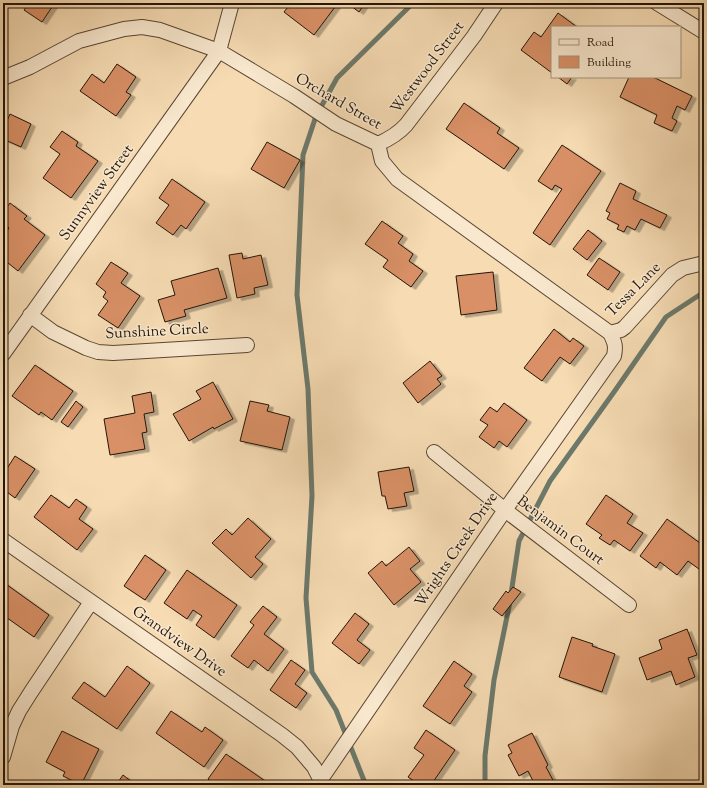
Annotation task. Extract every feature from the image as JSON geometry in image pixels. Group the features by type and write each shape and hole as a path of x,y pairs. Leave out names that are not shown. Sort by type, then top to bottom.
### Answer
{"street":[{"path":"219,51 232,3"},
{"name":"Westwood Street","path":"378,144 400,132 406,125 474,36 496,3"},
{"path":"657,3 704,32"},
{"name":"Orchard Street","path":"3,78 30,67 79,41 124,29 142,28 160,30 219,51 294,96 336,124 378,144 382,161 397,178 610,333"},
{"name":"Sunnyview Street","path":"3,354 219,51"},
{"name":"Tessa Lane","path":"610,333 621,330 625,327 672,275 683,268 704,263"},
{"name":"Sunshine Circle","path":"30,315 53,332 86,348 98,352 114,353 247,345"},
{"name":"Wrights Creek Drive","path":"320,783 505,510 614,356 616,348 615,342 610,333"},
{"name":"Benjamin Court","path":"434,452 505,510 629,605"},
{"name":"Grandview Drive","path":"3,540 287,739 297,747 314,767 320,783"},
{"path":"3,757 12,726 19,711 91,602"}],"building":[{"path":"29,3 54,4 42,22 24,10"},
{"path":"291,3 338,3 314,35 284,12"},
{"path":"347,3 365,3 359,12"},
{"path":"558,13 576,26 551,26 551,72 521,50 534,32 541,37"},
{"path":"117,64 136,77 126,92 131,95 116,116 80,91 92,74 104,83"},
{"path":"559,78 571,78 567,84"},
{"path":"629,78 655,78 692,96 685,110 677,106 672,118 677,121 672,131 654,123 657,115 620,97"},
{"path":"464,103 500,128 497,133 519,148 504,169 446,129"},
{"path":"10,114 31,124 21,147 3,139 3,124 5,125"},
{"path":"62,131 78,142 76,146 98,161 71,198 43,178 60,154 50,147"},
{"path":"267,142 300,160 284,188 251,169"},
{"path":"562,145 601,171 550,245 533,233 562,189 555,185 552,190 538,181"},
{"path":"172,179 205,202 186,229 181,225 173,235 156,223 169,205 159,198"},
{"path":"620,183 636,191 633,199 667,215 660,228 641,219 635,230 627,226 624,232 617,229 619,225 607,219 610,213 606,211"},
{"path":"10,203 27,216 24,219 45,235 18,271 3,259 3,236 9,228 3,223 3,212"},
{"path":"382,221 403,236 398,243 413,254 409,261 423,271 411,287 383,267 388,260 365,244"},
{"path":"588,230 602,241 587,260 573,249"},
{"path":"242,253 243,259 261,255 268,285 254,288 255,294 237,298 229,255"},
{"path":"599,258 620,272 608,290 587,275"},
{"path":"111,262 128,273 121,283 140,296 118,328 98,315 108,301 103,297 106,292 96,284"},
{"path":"218,268 227,298 184,310 186,316 165,322 158,300 175,295 171,281"},
{"path":"493,272 497,310 461,315 456,276"},
{"path":"554,329 570,342 573,338 584,346 570,364 560,357 542,381 524,368"},
{"path":"430,361 442,376 437,379 441,384 418,403 403,383"},
{"path":"35,365 73,391 52,420 41,412 39,415 12,396"},
{"path":"213,382 233,419 214,429 213,427 189,441 173,414 201,399 196,391"},
{"path":"151,392 154,412 144,414 147,432 142,433 145,449 110,455 104,419 135,413 132,396"},
{"path":"76,401 83,407 68,427 61,422"},
{"path":"250,401 269,405 267,411 290,417 282,450 240,441"},
{"path":"504,403 527,420 507,447 499,441 494,448 479,437 488,425 480,420 490,407 497,412"},
{"path":"15,456 35,469 15,498 3,489 3,468 6,470"},
{"path":"409,467 414,491 404,493 407,506 388,509 385,496 382,496 378,472"},
{"path":"51,495 69,508 76,499 87,507 79,519 93,529 77,550 34,517"},
{"path":"606,495 633,514 627,523 643,533 630,551 614,540 610,545 599,538 602,535 586,524"},
{"path":"248,518 271,539 255,557 263,564 251,578 212,543 226,529 232,535"},
{"path":"667,519 704,546 703,572 688,561 677,575 660,562 656,568 640,556"},
{"path":"409,547 420,561 410,569 421,582 394,605 368,573 382,561 386,566"},
{"path":"145,555 166,570 145,600 124,586"},
{"path":"187,570 237,605 214,638 196,625 202,616 193,610 187,619 164,603"},
{"path":"3,582 49,615 34,637 3,615"},
{"path":"513,587 521,592 502,616 493,609 506,591 508,593"},
{"path":"263,606 277,617 264,634 284,649 268,671 254,660 248,668 231,656 254,625 250,622"},
{"path":"355,613 369,624 357,640 370,650 359,664 332,643"},
{"path":"687,629 697,655 688,658 695,677 676,685 671,671 647,680 639,658 662,649 659,640"},
{"path":"572,637 593,644 592,646 615,654 602,692 559,677"},
{"path":"291,660 305,670 295,684 307,693 296,708 270,690"},
{"path":"454,661 472,674 464,686 472,692 450,724 423,706"},
{"path":"127,666 150,683 117,729 72,698 84,682 105,697"},
{"path":"171,711 202,732 205,727 223,740 204,767 156,733"},
{"path":"426,730 455,750 431,785 420,785 408,777 424,755 414,748"},
{"path":"62,731 99,749 81,785 63,776 65,772 46,762"},
{"path":"532,733 548,765 546,767 554,782 548,785 535,785 528,771 519,776 508,755 512,753 508,745"},
{"path":"226,754 271,785 216,785 208,779"},
{"path":"123,775 136,785 116,785"}],"waterway":[{"path":"368,785 365,783 336,710 312,672 306,598 312,496 308,389 297,295 303,155 316,116 337,78 413,3"},
{"path":"511,594 519,541 550,481 666,317 704,292"},
{"path":"485,785 485,756 494,680 510,602"}]}
